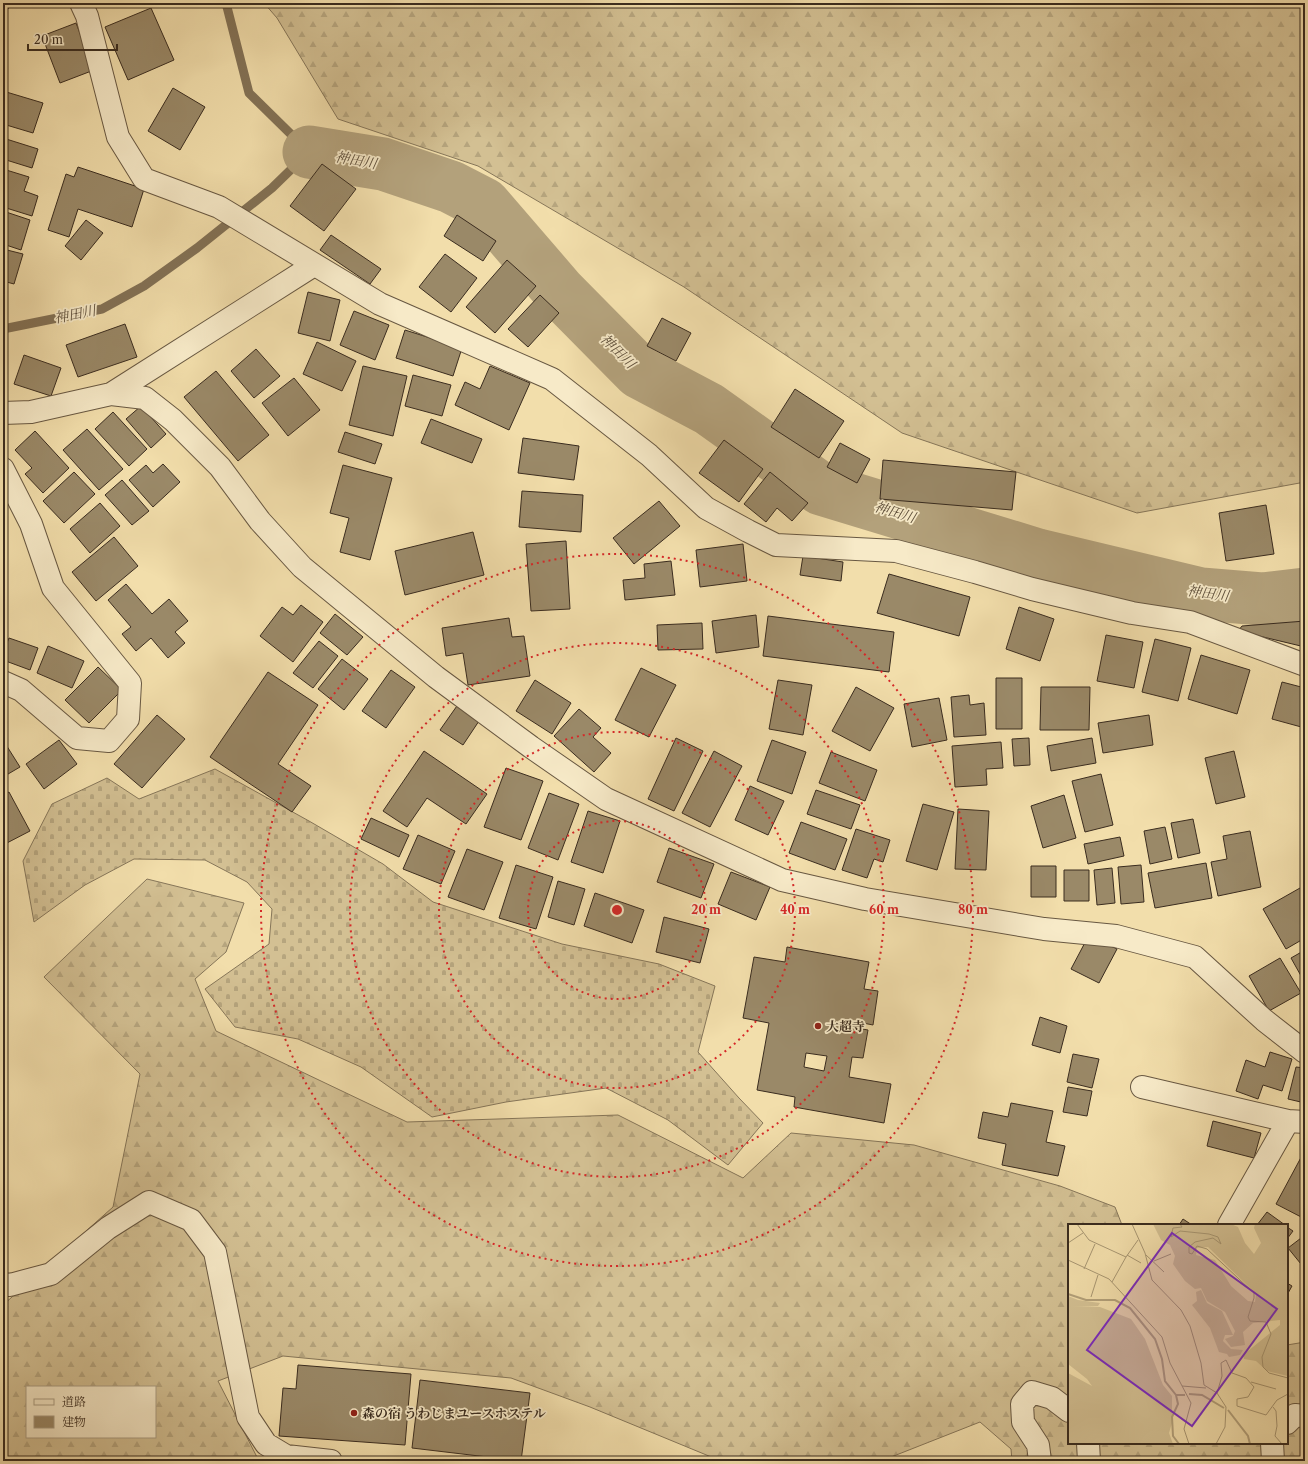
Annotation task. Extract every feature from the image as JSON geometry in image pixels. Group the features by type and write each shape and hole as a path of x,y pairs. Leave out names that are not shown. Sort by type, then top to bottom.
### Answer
{"street":[{"path":"81,3 88,16 118,136 144,179 219,207 380,304 552,380 649,455 706,508 748,531 776,545 896,551 1040,591 1132,613 1190,622 1305,665"},
{"path":"111,394 314,265"},
{"path":"3,413 31,412 111,394 145,398 173,420 220,467 260,521 302,567 436,677 530,748 606,799 782,880 865,899 1044,929 1116,936 1195,958 1264,1020 1305,1052"},
{"path":"3,469 31,524 53,588 130,683 128,719 109,742 78,738 21,690 3,682"},
{"path":"1142,1087 1297,1121 1230,1224"},
{"path":"3,1284 10,1285 51,1274 108,1228 149,1202 191,1220 215,1252 248,1417 266,1444 286,1456 331,1461"},
{"path":"1040,1461 1038,1445 1023,1422 1022,1404 1032,1392 1052,1398 1068,1410"},
{"path":"1288,1422 1295,1415 1305,1416"},
{"path":"1088,1444 1090,1461"},
{"path":"1272,1444 1273,1461"}],"green space":[{"path":"264,3 1305,3 1305,482 1137,513 902,433 684,287 478,166 338,119 277,18"},
{"path":"215,769 383,864 433,902 562,944 659,964 715,986 698,1052 763,1123 728,1165 668,1120 606,1088 506,1102 432,1117 361,1067 298,1039 235,1027 205,989 269,944 272,909 247,882 205,860 134,859 85,885 34,922 23,861 52,804 107,778 139,799"},
{"path":"147,879 244,903 226,952 195,979 216,1031 407,1122 618,1115 743,1178 791,1133 914,1145 1060,1186 1115,1207 1122,1224 1068,1224 1068,1444 1288,1444 1288,1345 1305,1342 1305,1461 1012,1461 1011,1449 980,1422 881,1461 721,1461 590,1407 511,1378 283,1356 218,1381 259,1461 3,1461 3,1305 113,1207 140,1074 44,977"}],"building":[{"path":"3,3 16,3 3,12"},
{"path":"151,8 174,60 128,80 105,27"},
{"path":"76,23 94,70 60,83 42,36"},
{"path":"173,88 205,107 180,150 148,131"},
{"path":"3,91 43,103 33,133 3,124"},
{"path":"3,138 38,149 32,168 3,159"},
{"path":"322,164 356,189 324,231 290,206"},
{"path":"78,167 144,189 132,227 78,209 69,237 48,230 66,174 74,177"},
{"path":"3,169 29,177 24,191 38,196 32,216 3,207"},
{"path":"3,211 30,220 21,250 3,244"},
{"path":"457,215 496,241 483,261 444,236"},
{"path":"86,220 103,233 81,260 65,246"},
{"path":"331,235 381,269 370,284 320,250"},
{"path":"3,249 23,254 14,284 3,281"},
{"path":"445,254 477,278 451,312 419,287"},
{"path":"507,260 536,286 495,333 466,307"},
{"path":"308,292 340,300 330,341 298,333"},
{"path":"540,295 559,313 528,347 508,329"},
{"path":"354,311 389,325 375,360 340,345"},
{"path":"662,318 691,333 676,361 647,346"},
{"path":"125,324 137,357 78,377 66,345"},
{"path":"405,330 462,348 453,376 396,358"},
{"path":"317,342 356,361 342,391 303,374"},
{"path":"256,349 280,376 254,398 231,371"},
{"path":"24,355 61,368 51,396 14,384"},
{"path":"363,366 407,376 393,436 349,425"},
{"path":"490,366 530,383 509,430 455,405 465,382 480,389"},
{"path":"216,371 269,435 238,461 184,397"},
{"path":"413,375 451,385 442,416 405,406"},
{"path":"294,378 320,410 288,436 262,403"},
{"path":"795,389 844,421 819,458 771,427"},
{"path":"141,406 166,434 151,448 126,419"},
{"path":"113,412 147,449 129,466 95,429"},
{"path":"431,419 482,439 472,463 421,443"},
{"path":"87,429 123,469 99,490 63,450"},
{"path":"35,431 69,468 43,493 25,474 32,468 15,450"},
{"path":"345,432 382,444 375,464 338,452"},
{"path":"523,438 579,446 574,480 518,473"},
{"path":"724,440 763,469 739,502 699,473"},
{"path":"840,443 870,459 857,483 827,467"},
{"path":"883,460 1016,472 1012,510 880,499"},
{"path":"163,464 180,482 153,507 129,480 146,465 153,473"},
{"path":"343,465 392,478 370,560 340,552 349,518 330,513"},
{"path":"74,472 95,494 64,523 43,501"},
{"path":"770,472 808,503 792,521 777,508 766,522 744,504"},
{"path":"122,480 149,511 132,525 105,495"},
{"path":"522,491 583,495 581,532 519,527"},
{"path":"659,501 680,526 634,564 613,538"},
{"path":"100,503 120,526 90,553 70,529"},
{"path":"1266,505 1274,554 1226,561 1219,513"},
{"path":"473,532 484,575 405,595 395,551"},
{"path":"114,537 138,566 96,601 72,572"},
{"path":"566,541 570,609 531,611 526,544"},
{"path":"743,544 747,581 700,587 696,550"},
{"path":"803,556 843,562 841,581 800,575"},
{"path":"671,561 675,595 625,600 623,580 645,578 644,564"},
{"path":"889,574 970,597 959,636 877,613"},
{"path":"126,584 152,614 169,599 188,621 175,632 185,643 168,658 151,638 136,651 122,634 131,627 108,600"},
{"path":"301,605 323,622 293,662 260,636 282,607 293,615"},
{"path":"1019,607 1054,619 1040,661 1006,649"},
{"path":"335,614 363,637 347,655 320,633"},
{"path":"756,615 759,647 716,653 712,621"},
{"path":"768,616 894,632 889,672 763,656"},
{"path":"509,618 512,637 524,636 530,676 468,685 463,653 446,656 442,628"},
{"path":"1305,621 1305,647 1238,631 1242,626"},
{"path":"702,623 703,649 658,650 657,625"},
{"path":"1106,635 1143,642 1134,688 1097,681"},
{"path":"9,638 38,648 30,670 3,660 3,653"},
{"path":"1155,639 1191,648 1178,701 1142,692"},
{"path":"319,641 338,656 313,688 293,673"},
{"path":"48,646 84,661 72,688 37,673"},
{"path":"1201,655 1250,670 1237,714 1188,699"},
{"path":"342,659 368,679 344,710 318,689"},
{"path":"98,667 122,690 89,723 65,700"},
{"path":"641,668 676,685 649,737 615,720"},
{"path":"391,670 415,687 386,728 362,711"},
{"path":"268,672 318,705 278,764 311,786 292,812 210,757"},
{"path":"996,678 1022,678 1022,729 996,729"},
{"path":"535,680 571,703 552,734 516,711"},
{"path":"778,680 812,685 803,735 769,729"},
{"path":"1282,682 1305,688 1305,728 1272,719"},
{"path":"856,687 894,708 870,751 832,731"},
{"path":"1041,687 1090,687 1089,730 1040,730"},
{"path":"969,695 970,705 984,703 986,735 954,737 951,697"},
{"path":"939,698 947,740 912,747 904,704"},
{"path":"459,703 481,718 463,745 440,730"},
{"path":"579,709 601,728 593,737 611,753 594,772 554,736"},
{"path":"157,715 185,739 142,788 114,764"},
{"path":"1149,715 1153,745 1103,753 1098,723"},
{"path":"676,738 703,751 674,811 648,799"},
{"path":"1029,738 1030,765 1014,766 1012,739"},
{"path":"1092,738 1096,763 1051,771 1047,746"},
{"path":"3,740 20,767 3,777"},
{"path":"59,740 77,764 44,789 26,764"},
{"path":"772,740 806,752 792,794 757,781"},
{"path":"1001,742 1003,768 986,769 987,785 955,787 952,746"},
{"path":"424,751 487,794 466,824 427,798 407,827 383,811"},
{"path":"714,751 742,766 710,827 682,813"},
{"path":"1234,751 1245,797 1216,804 1205,758"},
{"path":"831,752 877,770 865,801 819,783"},
{"path":"506,768 543,781 521,840 484,827"},
{"path":"1101,774 1113,825 1085,832 1072,781"},
{"path":"750,786 784,801 768,835 735,820"},
{"path":"816,790 860,805 851,829 807,814"},
{"path":"9,792 30,831 3,845 3,795"},
{"path":"549,793 579,804 558,860 528,848"},
{"path":"1064,795 1076,838 1043,848 1031,806"},
{"path":"923,804 954,812 937,870 906,861"},
{"path":"958,809 989,811 986,870 955,869"},
{"path":"588,811 620,821 603,873 571,862"},
{"path":"371,818 409,835 399,857 361,839"},
{"path":"1193,819 1200,853 1178,858 1171,823"},
{"path":"801,822 847,839 835,870 789,853"},
{"path":"1165,827 1172,859 1150,864 1144,831"},
{"path":"856,829 890,840 883,862 874,859 867,878 842,870"},
{"path":"1250,831 1261,887 1218,896 1211,862 1227,859 1223,836"},
{"path":"418,835 455,851 441,884 403,869"},
{"path":"1120,837 1124,856 1088,864 1084,844"},
{"path":"669,848 714,864 701,898 657,882"},
{"path":"467,849 503,862 484,910 448,897"},
{"path":"1206,863 1212,898 1155,908 1148,873"},
{"path":"516,865 553,877 536,929 499,918"},
{"path":"1141,865 1144,902 1121,904 1118,867"},
{"path":"1031,866 1056,866 1056,897 1031,897"},
{"path":"1112,868 1115,903 1097,905 1094,870"},
{"path":"1064,870 1089,870 1089,901 1064,901"},
{"path":"731,872 770,887 756,920 718,904"},
{"path":"558,881 585,889 574,925 548,917"},
{"path":"1300,888 1305,896 1305,938 1286,949 1263,909"},
{"path":"595,893 644,910 632,943 584,926"},
{"path":"664,917 709,929 700,963 656,952"},
{"path":"1089,935 1117,949 1099,983 1071,969"},
{"path":"787,947 869,962 864,989 878,991 873,1025 858,1022 857,1028 868,1030 863,1058 852,1057 849,1077 891,1084 884,1123 794,1107 795,1097 757,1090 769,1023 743,1018 754,957 785,962","holes":["806,1053 827,1056 824,1071 804,1067"]},
{"path":"1305,950 1305,983 1291,958"},
{"path":"1280,958 1301,993 1269,1011 1249,976"},
{"path":"1040,1017 1067,1026 1060,1053 1032,1045"},
{"path":"1270,1052 1292,1059 1282,1091 1263,1085 1258,1099 1236,1091 1246,1060 1265,1067"},
{"path":"1073,1054 1099,1059 1092,1088 1067,1082"},
{"path":"1296,1067 1305,1068 1305,1103 1288,1099"},
{"path":"1068,1087 1092,1091 1087,1116 1063,1112"},
{"path":"1011,1103 1053,1111 1046,1142 1065,1146 1058,1176 1002,1165 1006,1144 978,1138 983,1112 1008,1117"},
{"path":"1213,1121 1261,1133 1254,1158 1207,1146"},
{"path":"1305,1150 1305,1219 1276,1204"},
{"path":"1267,1212 1284,1224 1258,1224"},
{"path":"1183,1219 1190,1224 1180,1224"},
{"path":"1288,1228 1293,1231 1288,1238"},
{"path":"1305,1235 1305,1269 1288,1248"},
{"path":"1288,1284 1292,1286 1288,1293"},
{"path":"298,1365 411,1374 405,1445 279,1436 283,1388 296,1389"},
{"path":"420,1380 530,1393 521,1461 412,1448"}],"waterway":[{"name":"神田川","path":"3,329 102,309 144,286 197,248 272,188 309,152 249,93 226,3"},
{"name":"神田川","path":"309,152 383,164 451,187 484,204 559,291 639,372 709,409 821,489 1038,555 1201,594 1262,599 1305,594"}],"place":[{"name":"大超寺","path":"818,1026"},
{"name":"森の宿 うわじまユースホステル","path":"354,1413"}]}
